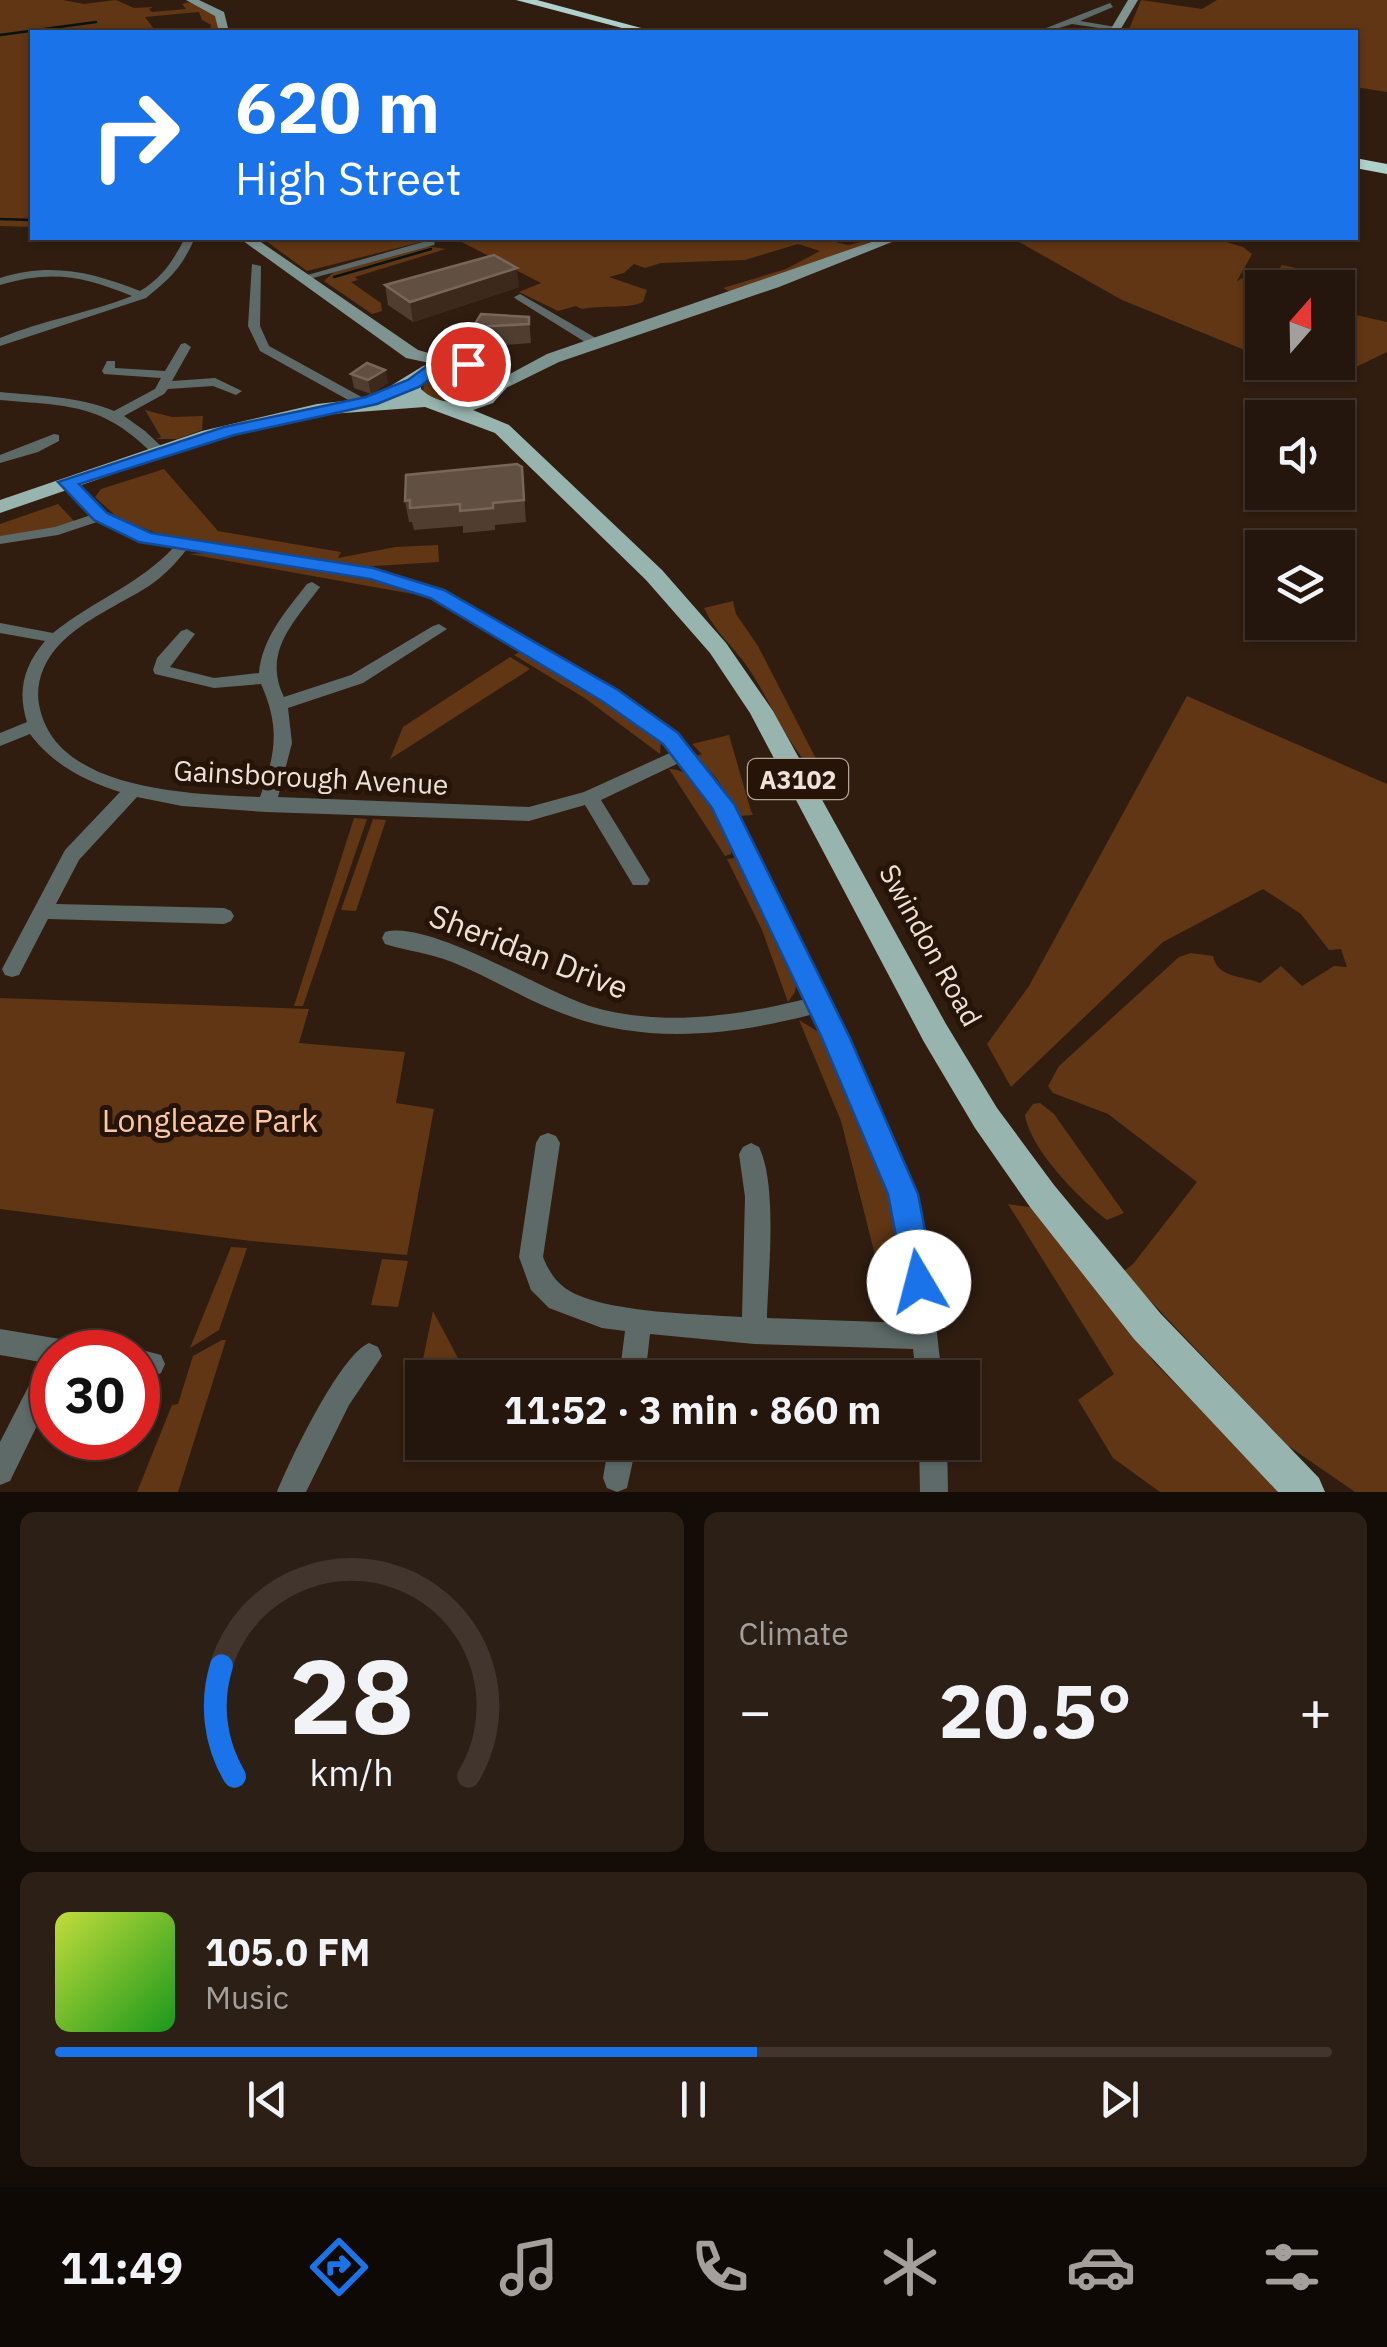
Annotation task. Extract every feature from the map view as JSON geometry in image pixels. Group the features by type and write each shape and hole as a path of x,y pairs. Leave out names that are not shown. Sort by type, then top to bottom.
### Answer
{"highway":[{"path":"499,0 615,30"},
{"path":"522,0 642,30"},
{"path":"1358,168 1387,173"}],"main road":[{"name":"A3102","path":"367,402 458,364 482,366"},
{"path":"482,366 497,373 502,429"},
{"path":"416,380 414,393 424,402"},
{"name":"A3102","path":"0,508 67,482 230,430 367,402 446,406 477,403 500,387"},
{"name":"Swindon Road","path":"446,406 502,429 654,575 718,648 761,710 935,1033 986,1118 1042,1196 1147,1326 1235,1423 1305,1492"}],"street":[{"path":"190,0 220,14 224,30"},
{"path":"1116,30 1133,0"},
{"path":"1046,30 1110,5"},
{"path":"1072,22 1110,30"},
{"path":"0,342 37,325 142,296 174,272 193,240"},
{"path":"249,240 412,354 458,364"},
{"path":"482,366 553,358 889,240"},
{"path":"302,278 430,243"},
{"path":"0,282 31,265 98,279 142,296"},
{"path":"256,266 254,330 264,348 367,402"},
{"path":"520,297 598,344"},
{"path":"117,414 149,399 167,380 185,347"},
{"path":"412,354 416,380"},
{"path":"500,387 553,358"},
{"path":"111,364 108,371 214,382 236,390"},
{"path":"0,396 72,401 117,414 159,452"},
{"path":"0,459 53,442"},
{"path":"67,482 101,516 129,533 373,574 437,594 644,717 684,753 722,804 820,1004 903,1194 916,1254 927,1360"},
{"path":"0,540 58,531 101,516"},
{"path":"0,740 33,726 23,709 20,678 28,658 47,636 149,579 184,545"},
{"path":"266,804 284,746 279,705 266,678 272,645 312,587"},
{"path":"0,628 47,636"},
{"path":"279,705 357,679 439,629"},
{"path":"187,634 163,662 161,670 214,683 266,678"},
{"name":"Gainsborough Avenue","path":"33,726 65,759 133,790 182,800 503,815 547,811 684,753"},
{"path":"12,969 72,855 133,790"},
{"path":"590,796 640,880"},
{"path":"42,911 224,916"},
{"name":"Sheridan Drive","path":"392,938 451,950 559,1004 622,1023 718,1026 820,1004"},
{"path":"548,1143 530,1257 548,1292 574,1306 640,1321 754,1331 925,1336"},
{"path":"751,1154 757,1197 754,1331"},
{"path":"635,1360 640,1321"},
{"path":"0,1342 30,1347"},
{"path":"291,1492 340,1396 369,1356"},
{"path":"0,1471 30,1412"},
{"path":"618,1478 620,1460"},
{"path":"933,1460 934,1492"}],"green space":[{"path":"0,0 84,4 116,0 134,8 153,7 149,9 152,12 186,9 182,4 189,2 211,11 220,30 210,30 211,25 202,20 199,12 145,17 153,30 30,30 30,227 0,226"},
{"path":"1141,0 1202,9 1217,0 1387,0 1387,92 1358,87 1358,30 1129,30"},
{"path":"265,240 429,240 307,271"},
{"path":"458,240 827,240 848,245 874,240 731,292 723,288 786,269 820,251 798,244 745,260 661,263 645,268 634,264 624,273 609,277 647,290 643,302 630,305 582,309 576,306 558,311 519,292 541,283"},
{"path":"1016,240 1220,240 1243,247 1252,254 1237,281 1245,277 1245,350 1122,300"},
{"path":"425,246 446,249 355,277 358,280 351,282 381,303 382,311 372,314 324,281 334,272"},
{"path":"1355,315 1387,322 1387,352 1355,367"},
{"path":"454,368 470,369 490,378 491,387 458,401 423,393 424,380"},
{"path":"145,410 172,417 203,416 202,430 177,439 156,439 161,437"},
{"path":"164,469 218,531 341,552 338,558 395,547 438,545 439,562 358,567 174,539 120,520 95,497 101,489"},
{"path":"58,504 75,522 70,526 0,539 0,524"},
{"path":"208,553 363,577 413,594 189,554"},
{"path":"733,601 736,614 758,646 828,782 802,757 754,677 704,608"},
{"path":"521,651 635,720 661,743 660,754 586,699 514,655"},
{"path":"510,657 530,669 390,759 403,727"},
{"path":"1187,696 1387,784 1387,1492 1355,1492 1287,1445 1123,1272 1197,1182 1108,1114 1053,1093 1048,1086 1059,1066 1179,957 1191,953 1213,956 1225,973 1260,983 1281,966 1302,986 1334,966 1347,967 1341,949 1329,950 1301,914 1263,889 1163,942 1011,1087 987,1044 1029,986"},
{"path":"729,735 753,815 739,816 717,779 696,756 702,754 692,744"},
{"path":"669,769 682,772 701,787 722,824 731,854 725,856"},
{"path":"354,818 367,819 303,1006 294,1006"},
{"path":"373,819 386,820 356,911 341,910"},
{"path":"734,858 741,864 797,978 795,992 788,1002 762,930 727,859"},
{"name":"Longleaze Park","path":"0,998 309,1009 299,1043 405,1052 396,1103 434,1109 407,1255 251,1241 0,1209"},
{"path":"799,1020 822,1034 894,1215 909,1286 906,1310 892,1322 841,1121"},
{"path":"1040,1103 1054,1114 1124,1213 1107,1220 1046,1158 1025,1115 1033,1104"},
{"path":"1008,1204 1036,1208 1054,1225 1154,1362 1281,1492 1160,1492 1113,1458 1078,1400 1114,1374"},
{"path":"231,1247 247,1248 219,1330 190,1348"},
{"path":"382,1259 408,1261 398,1307 371,1305"},
{"path":"433,1311 459,1360 423,1360"},
{"path":"226,1340 178,1492 137,1492 150,1460 160,1460 160,1435 172,1405 178,1404 193,1356"}],"building":[{"path":"494,255 517,268 410,302 385,285"},
{"path":"481,314 529,317 529,324 473,327"},
{"path":"367,363 385,370 368,380 351,374"},
{"path":"517,464 522,467 524,500 460,511 460,504 410,508 410,500 405,501 406,475"}],"waterway":[{"path":"37,30 96,22"},
{"path":"0,35 30,31"},
{"path":"0,219 30,220"},
{"path":"334,277 431,249"}],"route":[{"path":"468,364 436,368 398,391 371,401 230,430 67,482 101,516 129,533 373,574 437,594 644,717 670,739 712,786 722,804 835,1036 903,1194 919,1282"}]}
